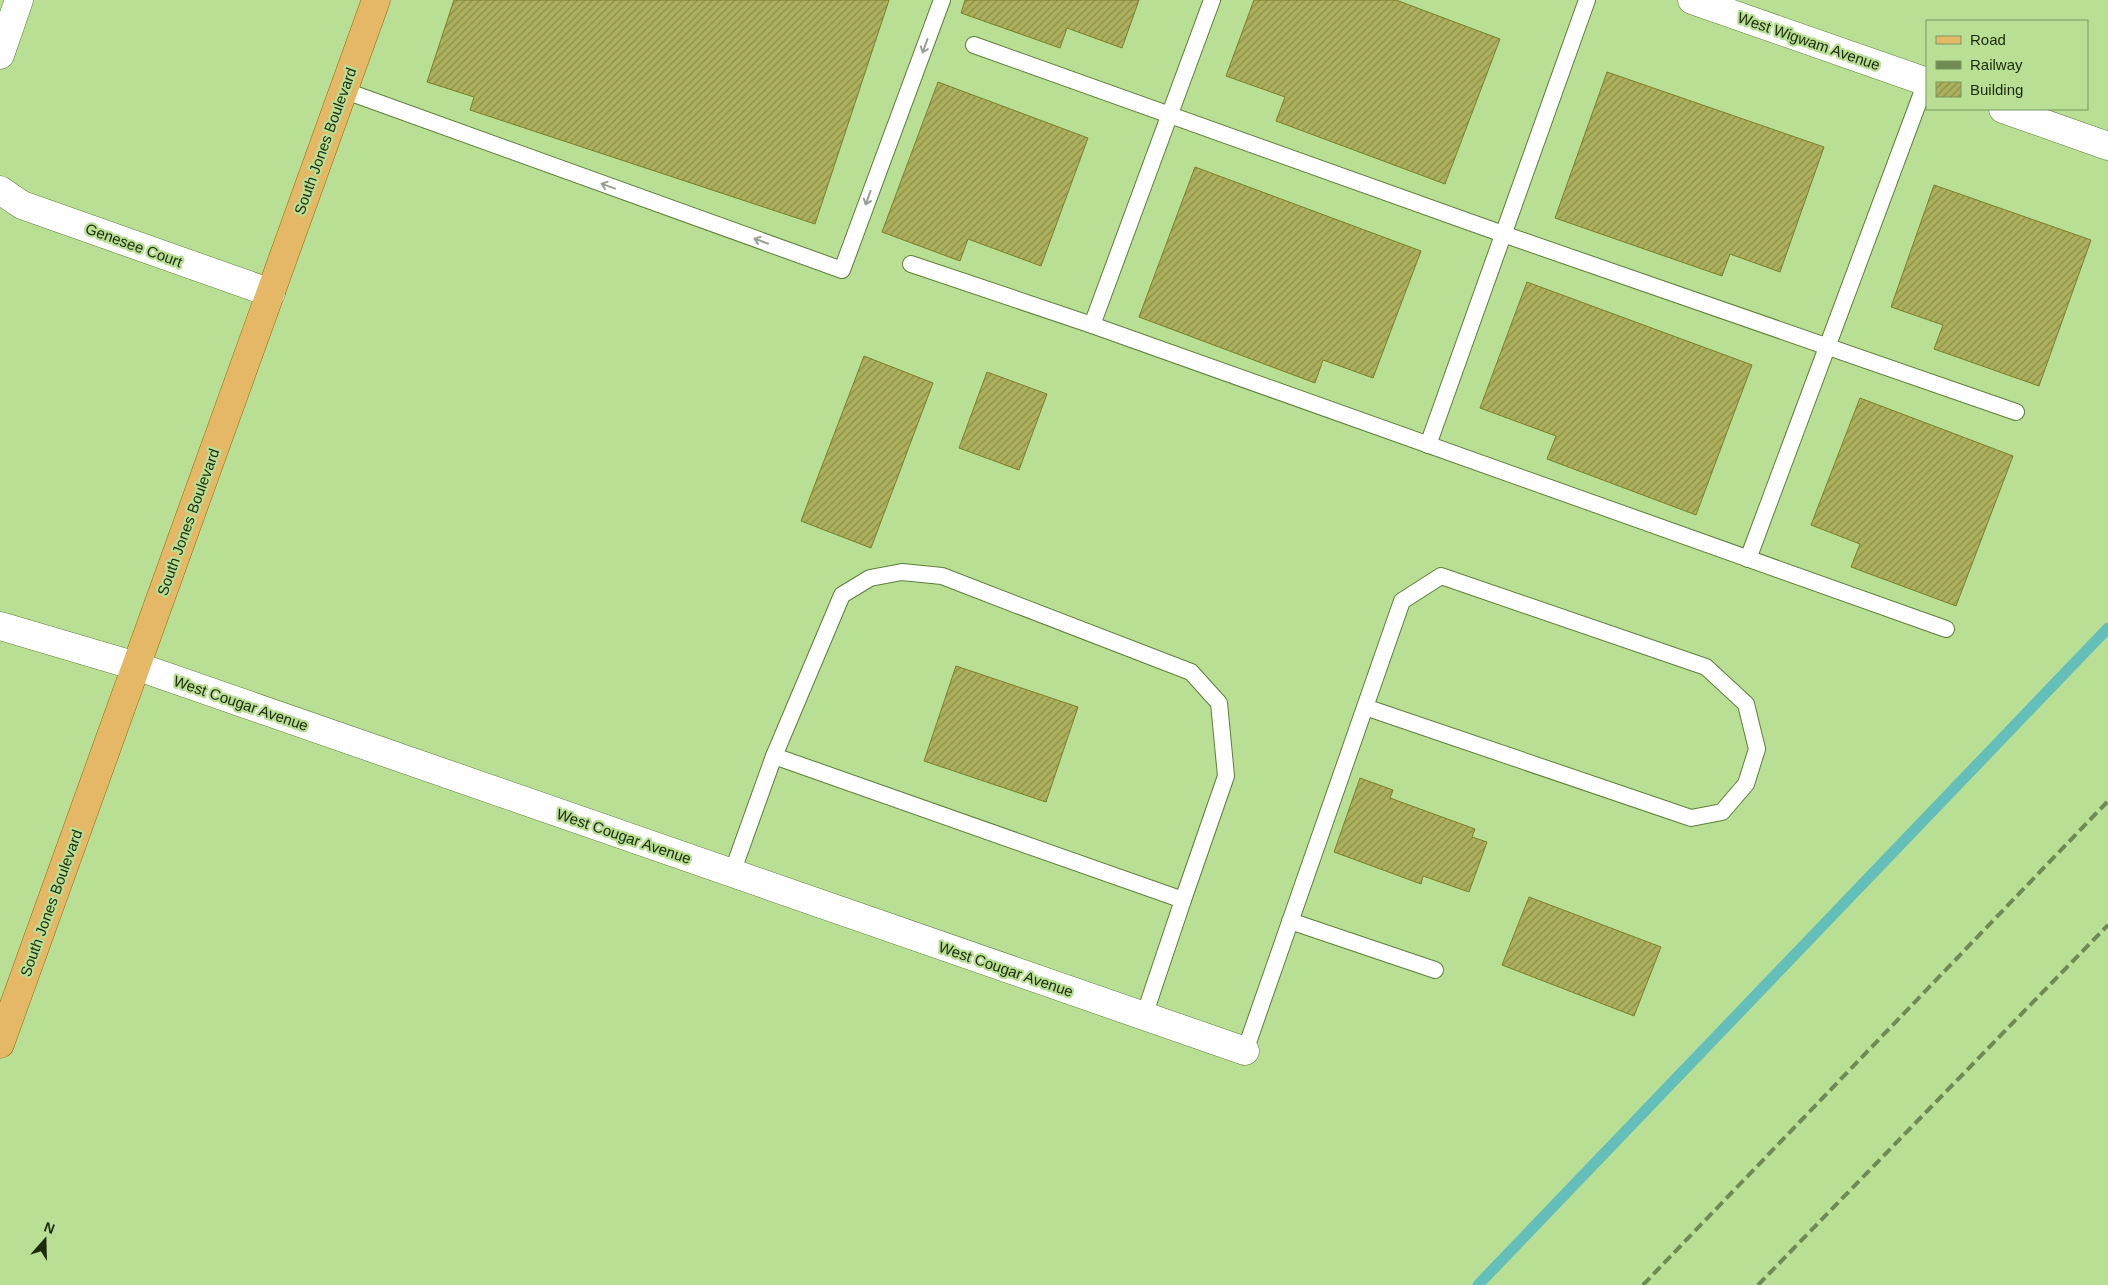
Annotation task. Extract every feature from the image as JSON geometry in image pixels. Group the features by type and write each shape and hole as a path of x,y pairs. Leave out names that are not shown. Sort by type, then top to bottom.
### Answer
{"main road":[{"name":"South Jones Boulevard","path":"0,1044 376,0"}],"street":[{"path":"0,55 20,0"},
{"name":"West Wigwam Avenue","path":"1692,0 1926,82"},
{"path":"2006,110 2108,146"},
{"name":"Genesee Court","path":"0,190 22,205 271,294"},
{"name":"West Cougar Avenue","path":"0,626 136,666 1245,1051"}],"lane":[{"path":"343,90 842,270 942,0"},
{"path":"1092,325 1212,0"},
{"path":"1428,445 1587,0"},
{"path":"974,45 1503,234 1828,345 2016,412"},
{"path":"1748,559 1926,82"},
{"path":"911,264 1092,325 1946,629"},
{"path":"732,873 774,756 842,595 870,578 902,572 942,576 1191,672 1219,703 1226,776 1144,1016"},
{"path":"1245,1051 1290,921 1402,601 1441,576 1706,667 1746,704 1757,749 1746,784 1722,812 1691,818 1365,707"},
{"path":"774,756 1183,900"},
{"path":"1290,921 1435,970"}],"building":[{"path":"454,0 889,0 815,224 470,110 474,97 427,82"},
{"path":"965,0 1139,0 1122,48 1067,28 1060,48 961,13"},
{"path":"1254,0 1396,0 1500,39 1445,184 1276,121 1285,97 1226,76"},
{"path":"1607,72 1824,147 1780,272 1730,254 1722,276 1555,218"},
{"path":"938,82 1088,138 1041,266 968,239 960,261 882,232"},
{"path":"1195,167 1421,251 1373,378 1323,360 1315,383 1139,317"},
{"path":"1934,185 2091,240 2039,386 1934,349 1943,325 1891,307"},
{"path":"1527,282 1752,365 1696,515 1547,459 1556,436 1480,408"},
{"path":"864,356 933,383 871,548 801,521"},
{"path":"987,372 1047,394 1019,470 959,448"},
{"path":"1860,398 2013,456 1956,606 1851,567 1860,544 1811,525"},
{"path":"956,666 1078,707 1046,802 924,761"},
{"path":"1360,778 1393,790 1390,798 1475,829 1472,837 1487,842 1469,892 1423,876 1421,884 1334,852"},
{"path":"1529,897 1661,947 1634,1016 1502,965"}],"waterway":[{"path":"1478,1285 2108,628"}],"railway":[{"path":"1643,1285 2108,801"},
{"path":"1758,1285 2108,925"}]}
